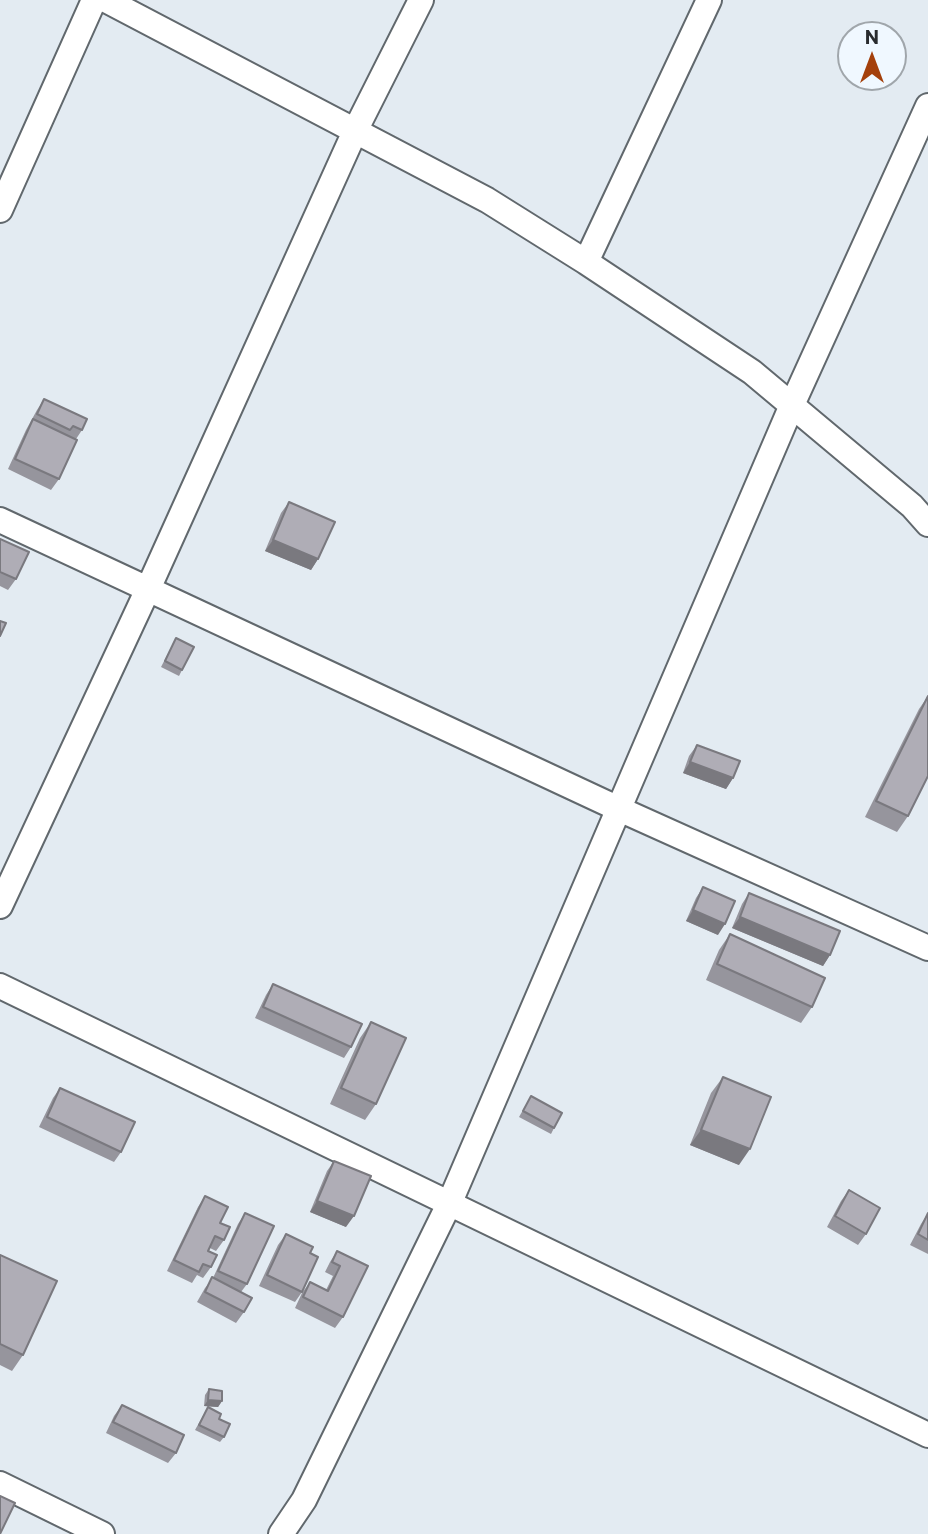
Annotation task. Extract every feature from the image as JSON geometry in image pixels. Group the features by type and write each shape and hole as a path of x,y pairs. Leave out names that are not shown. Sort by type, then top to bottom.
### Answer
{"street":[{"path":"0,210 94,0"},
{"path":"106,0 356,129 488,201 586,262 752,372 912,506 928,524"},
{"path":"0,906 148,589 356,129 421,0"},
{"path":"586,262 709,0"},
{"path":"281,1534 303,1500 450,1202 792,405 928,106"},
{"path":"0,520 619,809 928,948"},
{"path":"0,986 928,1435"},
{"path":"0,1484 102,1534"}],"building":[{"path":"44,399 87,419 82,430 73,426 70,430 37,414"},
{"path":"33,419 77,440 59,479 15,459"},
{"path":"289,502 335,522 318,559 273,540"},
{"path":"0,539 29,552 16,579 0,572"},
{"path":"0,621 6,623 0,636"},
{"path":"176,638 194,647 182,670 165,661"},
{"path":"928,696 928,776 908,816 876,801"},
{"path":"697,745 740,761 733,778 690,762"},
{"path":"703,887 735,901 725,924 693,910"},
{"path":"749,893 840,931 830,955 740,917"},
{"path":"730,934 825,978 812,1007 717,964"},
{"path":"273,984 362,1024 351,1047 263,1007"},
{"path":"371,1022 406,1038 376,1104 341,1088"},
{"path":"723,1077 771,1097 750,1149 701,1130"},
{"path":"60,1088 135,1122 121,1152 47,1117"},
{"path":"531,1096 562,1113 554,1128 523,1111"},
{"path":"334,1161 371,1176 354,1216 317,1201"},
{"path":"849,1190 880,1208 866,1234 835,1216"},
{"path":"205,1196 228,1207 220,1223 230,1227 224,1240 215,1236 208,1251 217,1255 211,1267 203,1264 199,1272 174,1260"},
{"path":"245,1213 274,1226 247,1284 218,1271"},
{"path":"928,1213 928,1240 918,1234"},
{"path":"286,1234 313,1247 310,1253 318,1257 302,1292 267,1275"},
{"path":"337,1251 368,1266 343,1317 303,1297 310,1282 328,1291 340,1266 332,1262"},
{"path":"0,1255 57,1281 23,1355 0,1344"},
{"path":"212,1277 252,1298 244,1312 205,1292"},
{"path":"209,1389 222,1391 222,1401 208,1400"},
{"path":"122,1405 184,1435 176,1453 113,1422"},
{"path":"208,1407 221,1414 219,1419 230,1424 224,1437 199,1425"},
{"path":"0,1496 15,1503 0,1534"}]}
